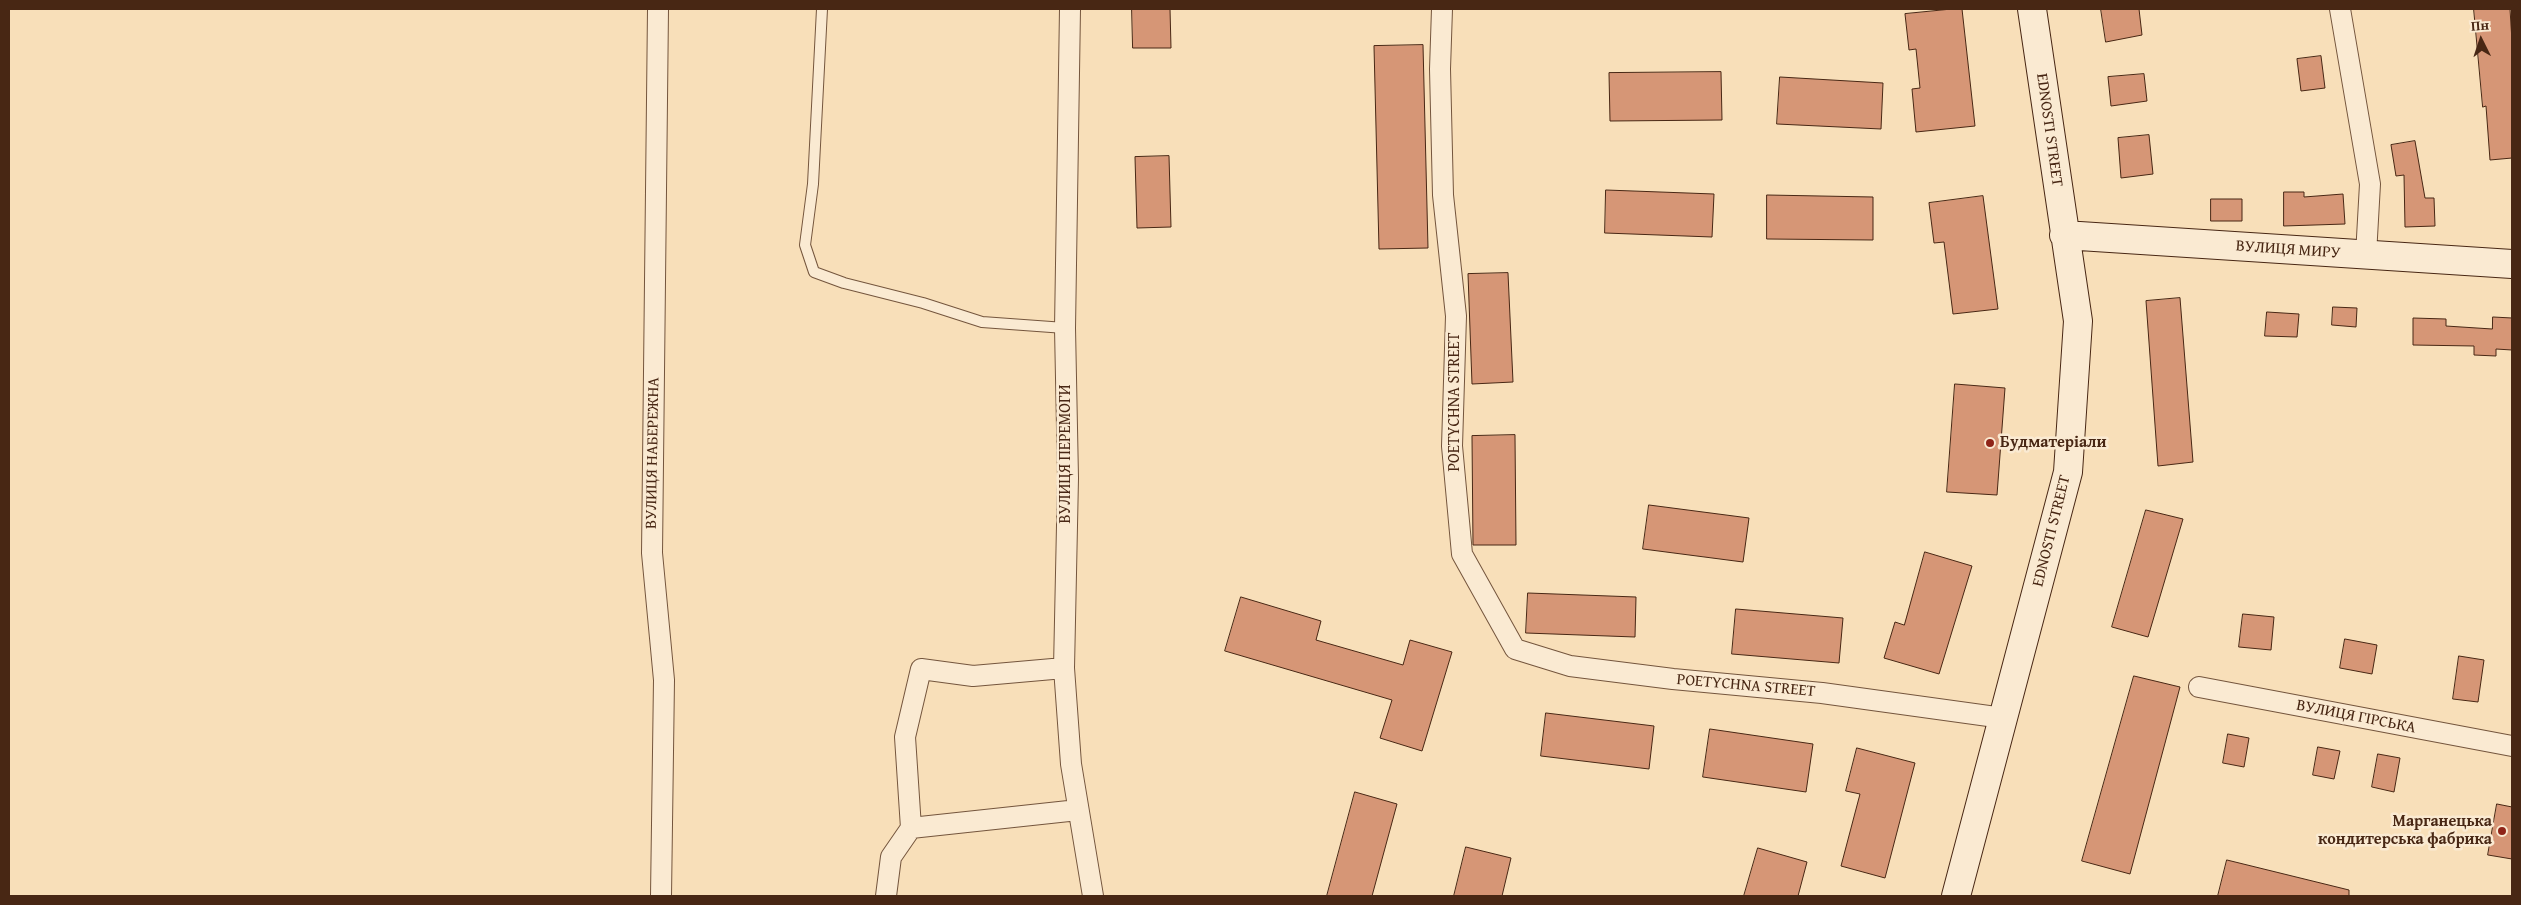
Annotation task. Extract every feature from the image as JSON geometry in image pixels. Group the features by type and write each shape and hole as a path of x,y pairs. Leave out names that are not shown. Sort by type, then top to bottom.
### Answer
{"street":[{"name":"ВУЛИЦЯ НАБЕРЕЖНА","path":"658,9 652,553 664,680 661,896"},
{"name":"ВУЛИЦЯ ПЕРЕМОГИ","path":"1070,9 1066,328 1068,478 1064,668 1071,764 1093,896"},
{"name":"POETYCHNA STREET","path":"1442,9 1440,69 1443,195 1456,316 1452,446 1462,554 1516,649 1570,666 1673,679 1822,693 2003,718"},
{"name":"EDNOSTI STREET","path":"1956,896 2068,472 2078,322 2032,9"},
{"path":"2340,9 2370,184 2366,255"},
{"name":"ВУЛИЦЯ МИРУ","path":"2064,235 2512,264"},
{"path":"886,896 891,857 912,828 905,737 921,669 973,676 1064,668"},
{"name":"ВУЛИЦЯ ГІРСЬКА","path":"2199,687 2512,746"},
{"path":"912,828 1078,810"}],"lane":[{"path":"822,9 813,184 805,244 814,272 844,284 922,302 982,322 1066,328"}],"building":[{"path":"1132,9 1170,9 1171,48 1133,48"},
{"path":"1962,9 1975,126 1916,132 1912,89 1920,88 1916,49 1909,50 1905,14"},
{"path":"2101,9 2139,9 2142,35 2106,42"},
{"path":"2474,9 2510,9 2512,41 2512,158 2490,160 2486,106 2483,107"},
{"path":"1423,45 1428,248 1379,249 1374,46"},
{"path":"2321,56 2325,88 2301,91 2297,59"},
{"path":"1721,72 1722,120 1610,121 1609,73"},
{"path":"2144,74 2147,101 2111,106 2108,77"},
{"path":"1780,77 1883,83 1881,129 1777,124"},
{"path":"2149,135 2153,174 2121,178 2118,138"},
{"path":"2415,141 2425,198 2434,198 2435,226 2405,227 2404,175 2396,176 2391,145"},
{"path":"1169,156 1171,227 1137,228 1135,157"},
{"path":"1606,190 1714,194 1712,237 1605,233"},
{"path":"2284,192 2304,192 2304,197 2343,194 2345,224 2284,226"},
{"path":"1767,195 1873,197 1873,240 1767,239"},
{"path":"1983,196 1998,309 1953,314 1944,242 1934,243 1929,203"},
{"path":"2211,199 2242,199 2242,221 2211,221"},
{"path":"1508,273 1513,382 1472,384 1468,274"},
{"path":"2180,298 2193,462 2158,466 2146,301"},
{"path":"2333,307 2357,308 2356,327 2332,325"},
{"path":"2267,312 2299,314 2297,337 2265,336"},
{"path":"2493,317 2512,318 2512,350 2496,349 2496,356 2474,355 2474,346 2413,345 2413,318 2446,319 2446,326 2492,329"},
{"path":"1955,384 2005,388 1997,495 1947,492"},
{"path":"1515,435 1516,545 1473,545 1472,436"},
{"path":"1649,505 1749,518 1743,562 1643,549"},
{"path":"2146,510 2183,519 2148,637 2112,627"},
{"path":"1925,552 1972,566 1939,674 1884,658 1895,622 1904,625"},
{"path":"1528,593 1636,597 1635,637 1526,633"},
{"path":"1241,597 1321,621 1316,640 1403,665 1410,640 1452,652 1422,751 1380,738 1392,700 1225,651"},
{"path":"1736,609 1843,618 1839,663 1732,654"},
{"path":"2243,614 2274,617 2271,650 2239,647"},
{"path":"2345,639 2377,645 2372,674 2340,668"},
{"path":"2459,656 2484,660 2478,702 2453,699"},
{"path":"2134,676 2180,687 2130,874 2082,861"},
{"path":"1546,713 1654,726 1649,769 1541,756"},
{"path":"1710,729 1813,744 1806,792 1703,777"},
{"path":"2228,734 2249,738 2244,767 2223,763"},
{"path":"2318,747 2340,751 2334,779 2313,775"},
{"path":"1857,748 1915,763 1885,878 1841,866 1860,794 1846,791"},
{"path":"2378,754 2400,758 2394,792 2372,787"},
{"path":"1355,792 1397,804 1372,896 1327,896"},
{"name":"Марганецька кондитерська фабрика","path":"2497,804 2512,807 2512,859 2488,855"},
{"path":"1466,847 1511,858 1502,896 1454,896"},
{"path":"1758,848 1807,862 1798,896 1744,896"},
{"path":"2227,860 2349,890 2349,896 2218,896"}],"place":[{"name":"Будматеріали","path":"1990,443"},
{"name":"Марганецька кондитерська фабрика","path":"2502,831"}]}
